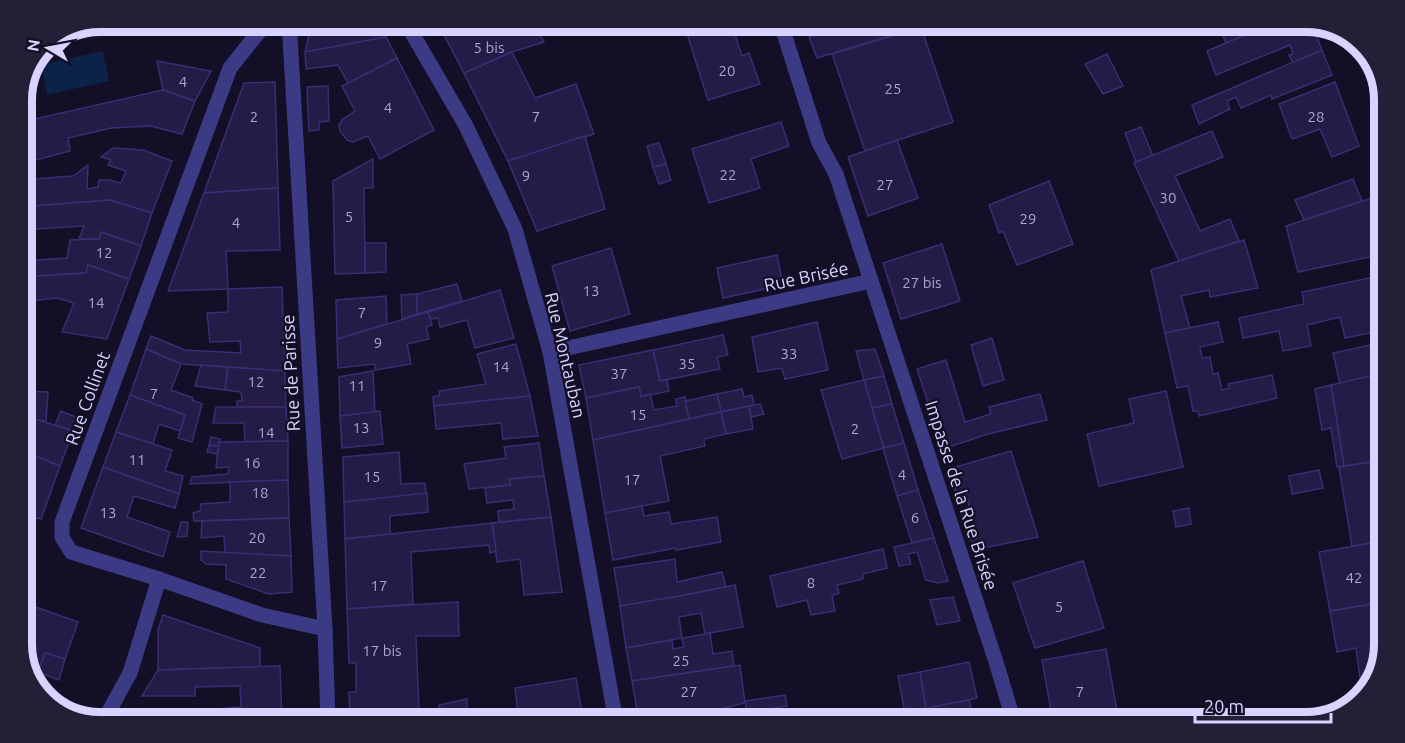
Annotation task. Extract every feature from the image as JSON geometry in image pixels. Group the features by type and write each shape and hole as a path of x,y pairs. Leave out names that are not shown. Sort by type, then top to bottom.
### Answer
{"street":[{"name":"Rue Collinet","path":"259,32 230,68 62,522 62,537 71,552 159,579 262,615 326,629"},
{"name":"Rue de Parisse","path":"290,32 326,629 327,712"},
{"name":"Rue Montauban","path":"411,32 466,126 515,229 550,352 614,712"},
{"name":"Rue Brisée","path":"550,352 871,281 836,174 819,143 784,32"},
{"name":"Impasse de la Rue Brisée","path":"871,281 1011,712"},
{"path":"109,712 130,674 159,579"}],"water":[{"path":"103,51 109,81 47,95 42,65"}],"building":[{"path":"310,32 383,32 386,37 305,52"},
{"path":"443,32 539,32 544,42 512,52 464,73"},
{"path":"686,32 734,32 742,56 749,53 760,84 708,100"},
{"path":"825,32 903,32 817,58 809,37"},
{"path":"905,32 923,32 953,122 865,151 832,54"},
{"path":"1221,32 1252,32 1226,43"},
{"path":"1253,32 1315,32 1322,50 1293,63 1289,55 1293,54 1290,45 1216,75 1207,51"},
{"path":"386,37 397,58 348,83 338,65 306,69 305,52"},
{"path":"1322,50 1332,75 1272,99 1271,95 1241,108 1236,97 1227,101 1230,109 1199,124 1192,105"},
{"path":"512,52 535,98 576,84 594,134 508,161 464,73"},
{"path":"1107,54 1123,86 1103,94 1085,64"},
{"path":"397,58 434,130 380,159 368,136 353,142 347,140 340,131 339,125 343,119 355,111 342,86"},
{"path":"157,61 211,71 195,101 163,90"},
{"path":"275,82 278,188 204,193 244,83"},
{"path":"1335,82 1359,146 1332,157 1320,129 1292,139 1279,104"},
{"path":"328,86 329,121 319,122 319,130 309,131 307,87"},
{"path":"163,90 195,101 182,134 151,126 111,128 68,138 70,151 32,161 32,120"},
{"path":"781,122 789,146 751,159 760,188 709,203 692,149"},
{"path":"1141,127 1153,156 1136,162 1125,133"},
{"path":"1212,131 1223,157 1175,176 1200,231 1230,219 1239,241 1179,261 1134,163"},
{"path":"585,136 605,209 537,231 508,161"},
{"path":"897,140 918,198 868,216 848,157"},
{"path":"659,143 666,164 653,167 647,146"},
{"path":"113,148 143,150 172,161 152,213 110,200 32,206 32,179 73,176 88,165 87,189 98,187 99,180 121,183 126,171 108,165 111,160 101,157"},
{"path":"373,159 373,188 364,188 365,273 335,274 333,181"},
{"path":"666,164 671,180 659,184 653,167"},
{"path":"1353,179 1362,201 1304,220 1295,200"},
{"path":"1049,181 1073,244 1017,265 1003,231 999,233 989,205"},
{"path":"278,188 280,250 226,251 228,289 168,291 204,193"},
{"path":"1373,198 1373,256 1298,272 1286,226"},
{"path":"110,200 152,213 141,246 101,232 99,239 79,239 84,226 32,229 32,206"},
{"path":"101,232 141,246 129,279 88,265 86,273 32,276 32,260 67,258 70,240 99,239"},
{"path":"1244,240 1258,288 1210,297 1209,290 1181,296 1190,328 1165,333 1151,270"},
{"path":"365,243 386,243 386,272 365,273"},
{"path":"942,244 960,301 901,319 883,263"},
{"path":"611,248 630,314 570,331 552,266"},
{"path":"777,255 783,285 723,298 717,268"},
{"path":"88,265 129,279 107,339 62,332 74,303 57,298 32,301 32,276 86,273"},
{"path":"1373,277 1373,332 1345,338 1340,317 1307,325 1311,346 1283,351 1279,331 1243,338 1239,318 1304,304 1302,292"},
{"path":"457,284 462,301 417,314 417,294"},
{"path":"282,287 285,371 181,364 146,349 151,336 185,350 241,353 240,341 210,342 207,313 228,312 228,289"},
{"path":"500,290 514,338 475,348 467,320 440,327 438,318 430,319 428,312"},
{"path":"417,294 417,314 402,319 401,295"},
{"path":"386,296 387,324 337,339 336,300"},
{"path":"428,312 432,325 426,327 429,339 407,344 411,364 375,370 375,364 338,368 337,339"},
{"path":"817,322 828,370 785,379 782,368 758,372 752,337"},
{"path":"1218,322 1223,342 1200,347 1202,358 1210,357 1213,374 1218,373 1222,390 1230,388 1228,384 1272,375 1277,398 1199,416 1198,411 1193,411 1188,386 1177,388 1165,333"},
{"path":"723,335 728,355 717,357 720,369 660,381 653,350"},
{"path":"992,338 1004,380 983,386 971,345"},
{"path":"516,344 530,396 434,406 433,397 440,395 439,391 486,384 477,354"},
{"path":"1373,344 1374,376 1340,384 1333,353"},
{"path":"146,349 181,364 171,390 202,404 192,442 178,438 185,415 130,395"},
{"path":"875,349 884,376 864,380 856,351"},
{"path":"653,350 660,381 667,380 669,391 641,397 639,387 586,398 579,365"},
{"path":"946,360 965,422 991,414 989,407 1040,394 1047,420 988,434 943,449 917,369"},
{"path":"201,365 228,367 225,390 195,386"},
{"path":"228,367 285,371 286,407 237,407 237,401 242,401 241,392 225,390"},
{"path":"373,371 375,412 340,416 339,377"},
{"path":"1374,375 1374,462 1344,466 1331,385"},
{"path":"884,376 892,404 872,408 864,380"},
{"path":"864,380 884,448 842,459 821,390"},
{"path":"1331,385 1344,466 1337,467 1331,428 1322,430 1315,389"},
{"path":"639,387 641,397 650,394 654,410 677,406 676,399 685,397 689,419 593,440 586,398"},
{"path":"742,389 744,397 752,395 754,405 721,412 717,394"},
{"path":"32,391 48,392 46,422 32,418"},
{"path":"1166,391 1183,467 1099,486 1087,434 1134,423 1129,399"},
{"path":"717,394 721,412 689,419 685,401"},
{"path":"130,395 185,415 180,431 159,424 153,444 116,432"},
{"path":"530,396 538,436 503,439 501,423 436,429 434,406"},
{"path":"760,404 764,414 751,417 749,406"},
{"path":"892,404 904,443 884,448 872,408"},
{"path":"749,406 753,429 726,434 721,412"},
{"path":"216,407 286,407 288,441 245,442 244,423 213,423"},
{"path":"61,411 78,418 73,431 55,425"},
{"path":"380,411 383,444 342,448 340,416"},
{"path":"721,412 726,434 704,439 705,446 660,456 669,501 605,513 593,440"},
{"path":"32,418 73,431 60,466 32,455"},
{"path":"116,432 172,450 165,471 183,476 179,494 103,467"},
{"path":"211,437 220,439 219,446 209,445"},
{"path":"288,441 288,480 190,484 192,477 228,474 229,467 216,468 219,442"},
{"path":"539,443 544,476 509,479 511,485 469,489 464,464 506,458 504,447"},
{"path":"904,443 918,490 897,496 883,448"},
{"path":"209,445 219,446 217,454 207,452"},
{"path":"1011,451 1038,537 974,550 965,519 972,517 965,491 956,493 949,469"},
{"path":"399,452 401,484 425,483 426,494 344,502 343,457"},
{"path":"32,455 60,466 41,519 32,517"},
{"path":"1374,462 1374,543 1352,546 1339,467"},
{"path":"103,467 179,494 175,508 134,496 127,517 170,532 163,557 81,528"},
{"path":"1319,470 1323,488 1292,494 1289,476"},
{"path":"544,476 551,517 499,522 498,511 514,509 513,500 487,503 485,488 511,485 509,479"},
{"path":"288,480 289,518 194,521 193,513 200,511 201,504 230,502 230,482"},
{"path":"918,490 934,538 912,543 897,496"},
{"path":"427,493 428,512 390,516 390,534 345,539 344,502"},
{"path":"642,506 644,516 669,512 671,524 717,517 721,542 613,560 605,513"},
{"path":"1189,508 1191,524 1176,527 1173,511"},
{"path":"551,517 562,592 524,595 520,559 497,562 492,523"},
{"path":"289,518 291,556 225,553 224,536 201,538 202,521"},
{"path":"181,522 188,522 187,536 177,537"},
{"path":"492,523 496,551 490,553 489,545 411,552 413,604 347,609 345,539"},
{"path":"934,538 948,581 938,583 926,580 917,552 908,554 911,564 899,566 894,547"},
{"path":"1374,543 1374,604 1330,611 1319,552"},
{"path":"883,549 887,568 863,574 863,579 837,585 839,593 832,596 835,611 811,615 807,600 777,607 770,576"},
{"path":"201,551 291,556 292,592 269,594 226,579 226,565 206,564 201,560"},
{"path":"675,559 677,582 722,572 726,587 620,606 614,568"},
{"path":"1083,561 1104,628 1035,648 1013,583"},
{"path":"735,585 743,627 705,634 701,613 679,617 682,638 626,648 620,606"},
{"path":"953,597 960,621 937,625 930,600"},
{"path":"458,602 459,636 416,636 419,710 350,712 349,692 356,692 356,663 349,663 347,609"},
{"path":"1374,604 1374,644 1370,665 1364,677 1360,678 1356,648 1337,652 1330,611"},
{"path":"32,606 78,622 65,659 45,653 38,672 32,648"},
{"path":"163,615 260,648 260,667 158,670 158,630"},
{"path":"710,633 713,654 732,651 734,666 632,681 626,648 672,640 673,649 684,647 682,638"},
{"path":"1106,649 1117,712 1051,712 1042,660"},
{"path":"45,653 65,659 59,680 38,672"},
{"path":"969,662 977,698 926,709 920,672"},
{"path":"740,665 745,703 707,712 637,712 632,681"},
{"path":"280,666 282,712 216,712 216,709 241,707 240,686 195,687 195,696 142,696 158,670"},
{"path":"920,672 926,709 905,712 898,676"},
{"path":"576,678 582,712 518,712 515,688"},
{"path":"785,695 787,706 747,712 745,701"},
{"path":"467,699 467,712 439,712 439,705"},
{"path":"969,700 972,712 932,712 931,707"}]}
